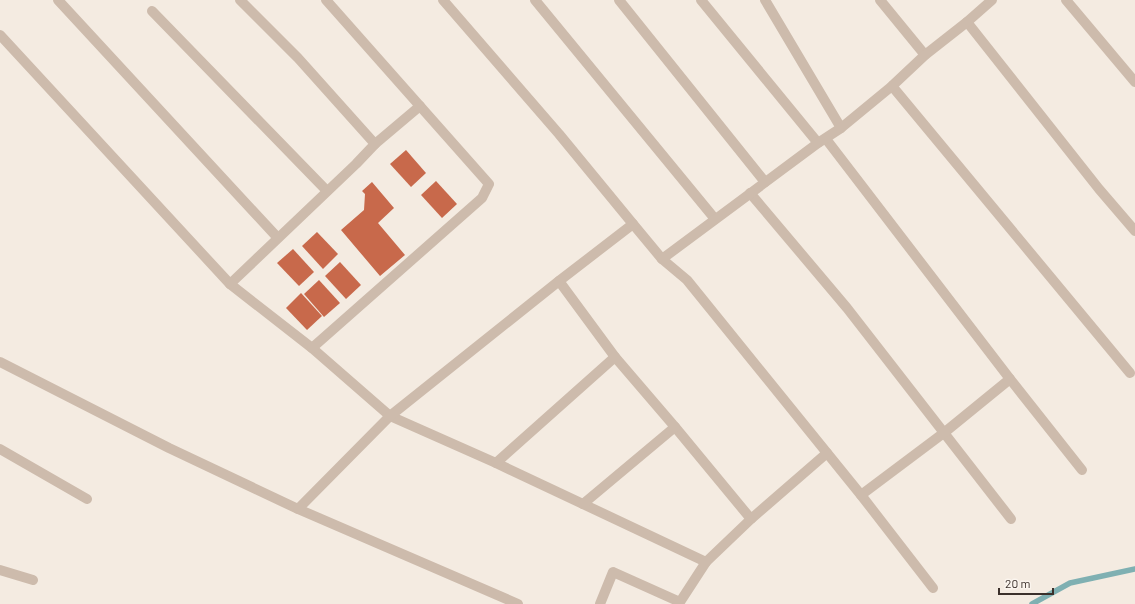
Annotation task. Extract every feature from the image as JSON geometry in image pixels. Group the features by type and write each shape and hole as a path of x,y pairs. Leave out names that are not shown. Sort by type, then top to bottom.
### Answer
{"street":[{"path":"58,0 278,237"},
{"path":"240,0 298,58 375,144"},
{"path":"312,348 482,198 489,184 326,0"},
{"path":"443,0 559,134 662,259 687,280 827,452 933,588"},
{"path":"535,0 715,219"},
{"path":"619,0 765,182"},
{"path":"701,0 822,141 1082,470"},
{"path":"765,0 841,128"},
{"path":"880,0 925,55"},
{"path":"662,259 765,182 841,128 892,86 925,55 992,0"},
{"path":"1066,0 1135,82"},
{"path":"152,11 327,191"},
{"path":"967,22 1099,189 1135,231"},
{"path":"0,35 230,284 312,348 390,416 496,463 706,562"},
{"path":"892,86 1130,373"},
{"path":"230,284 375,144 420,106"},
{"path":"750,193 847,308 1011,519"},
{"path":"298,509 390,416 633,224"},
{"path":"559,281 615,357 751,519"},
{"path":"496,463 615,357"},
{"path":"0,362 169,448 298,509 516,603"},
{"path":"861,495 944,432 1010,379"},
{"path":"583,504 675,427"},
{"path":"0,449 87,498"},
{"path":"601,601 613,572 680,603 706,562 751,519 827,452"},
{"path":"0,570 33,580"}],"building":[{"path":"406,150 426,173 411,187 390,164"},
{"path":"436,181 457,204 442,218 421,195"},
{"path":"372,182 394,208 378,223 405,255 380,276 341,230 364,210 365,194 362,191"},
{"path":"317,232 338,254 323,269 302,246"},
{"path":"293,249 314,272 299,286 277,263"},
{"path":"340,262 361,285 346,299 325,276"},
{"path":"319,280 340,303 324,317 304,294"},
{"path":"301,293 322,316 307,330 286,308"}],"waterway":[{"path":"1032,604 1070,583 1135,569"}]}
